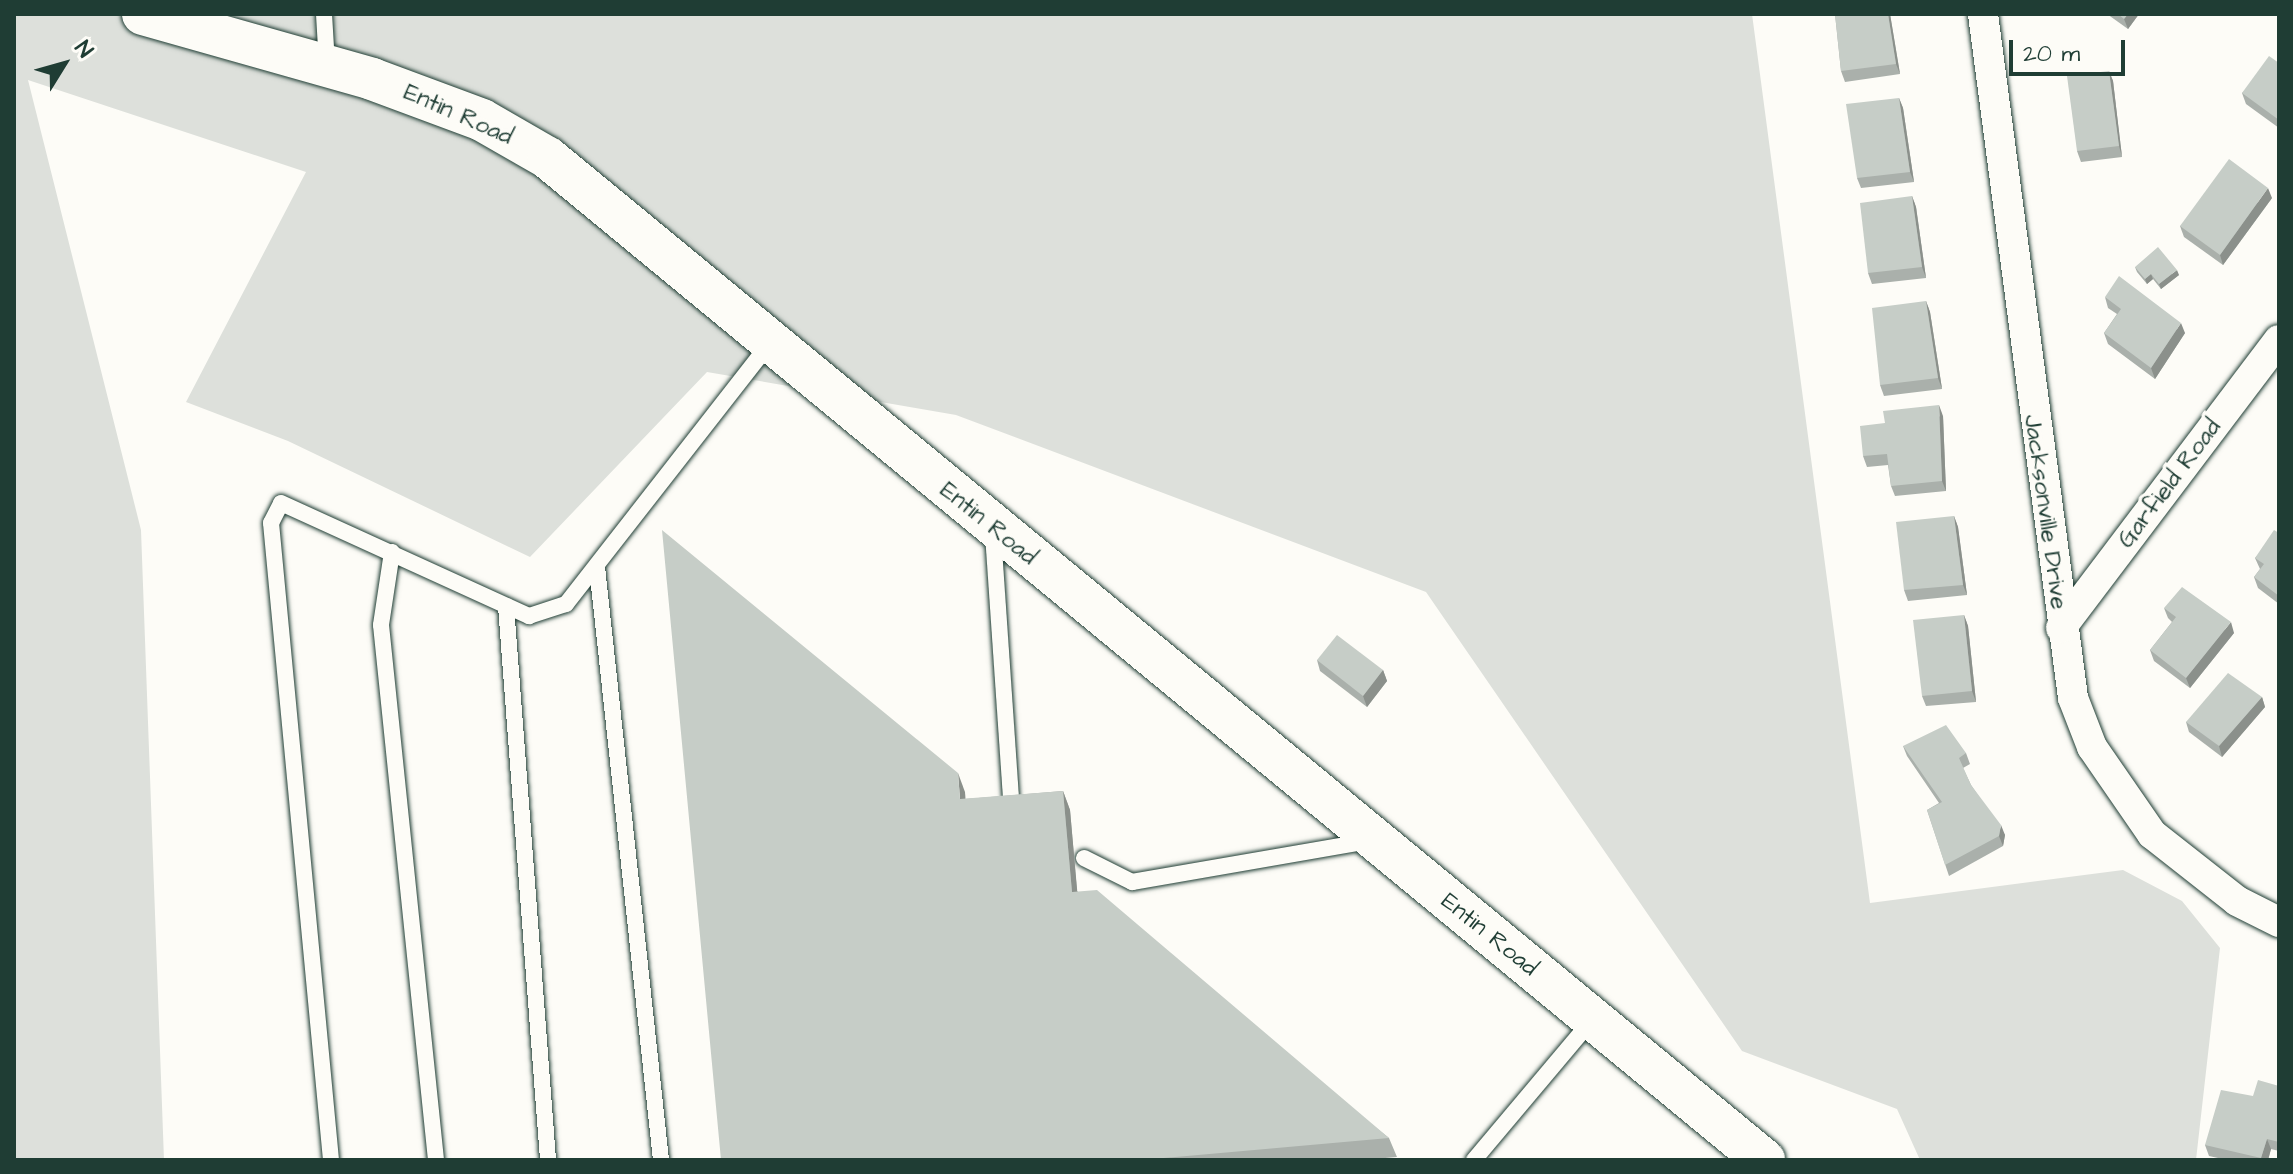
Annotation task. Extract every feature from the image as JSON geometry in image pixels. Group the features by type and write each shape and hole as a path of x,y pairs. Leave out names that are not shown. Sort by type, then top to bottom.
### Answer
{"street":[{"name":"Entin Road","path":"143,14 327,67 482,120 548,158 772,341 993,529 1764,1160"},
{"name":"Jacksonville Drive","path":"1983,14 2061,628 2073,698 2118,793 2196,871 2279,922"},
{"name":"Garfield Road","path":"2061,628 2279,340"}],"lane":[{"path":"324,14 327,67"},
{"path":"331,1160 271,523 281,503 529,616 566,604 772,341"},
{"path":"993,529 1012,813"},
{"path":"392,552 381,625 436,1160"},
{"path":"597,567 661,1160"},
{"path":"506,606 548,1160"},
{"path":"1084,858 1132,882 1373,840"},
{"path":"1474,1160 1592,1020"}],"shaded area":[{"path":"14,14 1752,14 1870,903 2123,870 2182,901 2220,948 2196,1160 1920,1160 1897,1109 1742,1051 1426,592 956,415 707,372 530,557 288,441 186,402 306,172 28,80 141,530 164,1160 14,1160"}],"building":[{"path":"1835,14 1888,14 1896,64 1841,71"},
{"path":"2269,56 2279,63 2279,120 2242,93"},
{"path":"2109,71 2119,146 2077,151 2067,76"},
{"path":"1899,98 1910,172 1857,178 1846,104"},
{"path":"2229,159 2268,188 2220,255 2180,226"},
{"path":"1912,196 1922,267 1868,273 1860,203"},
{"path":"2158,247 2177,270 2159,284 2151,274 2145,279 2135,267"},
{"path":"2119,276 2181,323 2151,368 2104,333 2121,309 2105,297"},
{"path":"1926,301 1938,378 1880,385 1872,308"},
{"path":"1939,405 1942,481 1891,486 1887,454 1863,456 1860,426 1885,423 1883,411"},
{"path":"1954,516 1963,585 1904,590 1896,522"},
{"path":"662,530 958,773 960,799 1063,791 1072,892 1097,890 1389,1138 1141,1160 721,1160"},
{"path":"2274,530 2279,533 2279,596 2254,577 2264,564 2255,558"},
{"path":"2182,587 2231,622 2186,678 2150,650 2176,617 2164,608"},
{"path":"1964,615 1972,691 1922,696 1913,620"},
{"path":"1337,635 1383,670 1363,696 1317,660"},
{"path":"2228,673 2262,697 2219,746 2186,722"},
{"path":"1946,725 1966,753 1959,758 1971,785 2001,825 1999,836 1945,865 1927,810 1942,802 1903,746"},
{"path":"2258,1080 2279,1086 2279,1142 2267,1139 2261,1158 2205,1145 2221,1090 2253,1096"}]}
